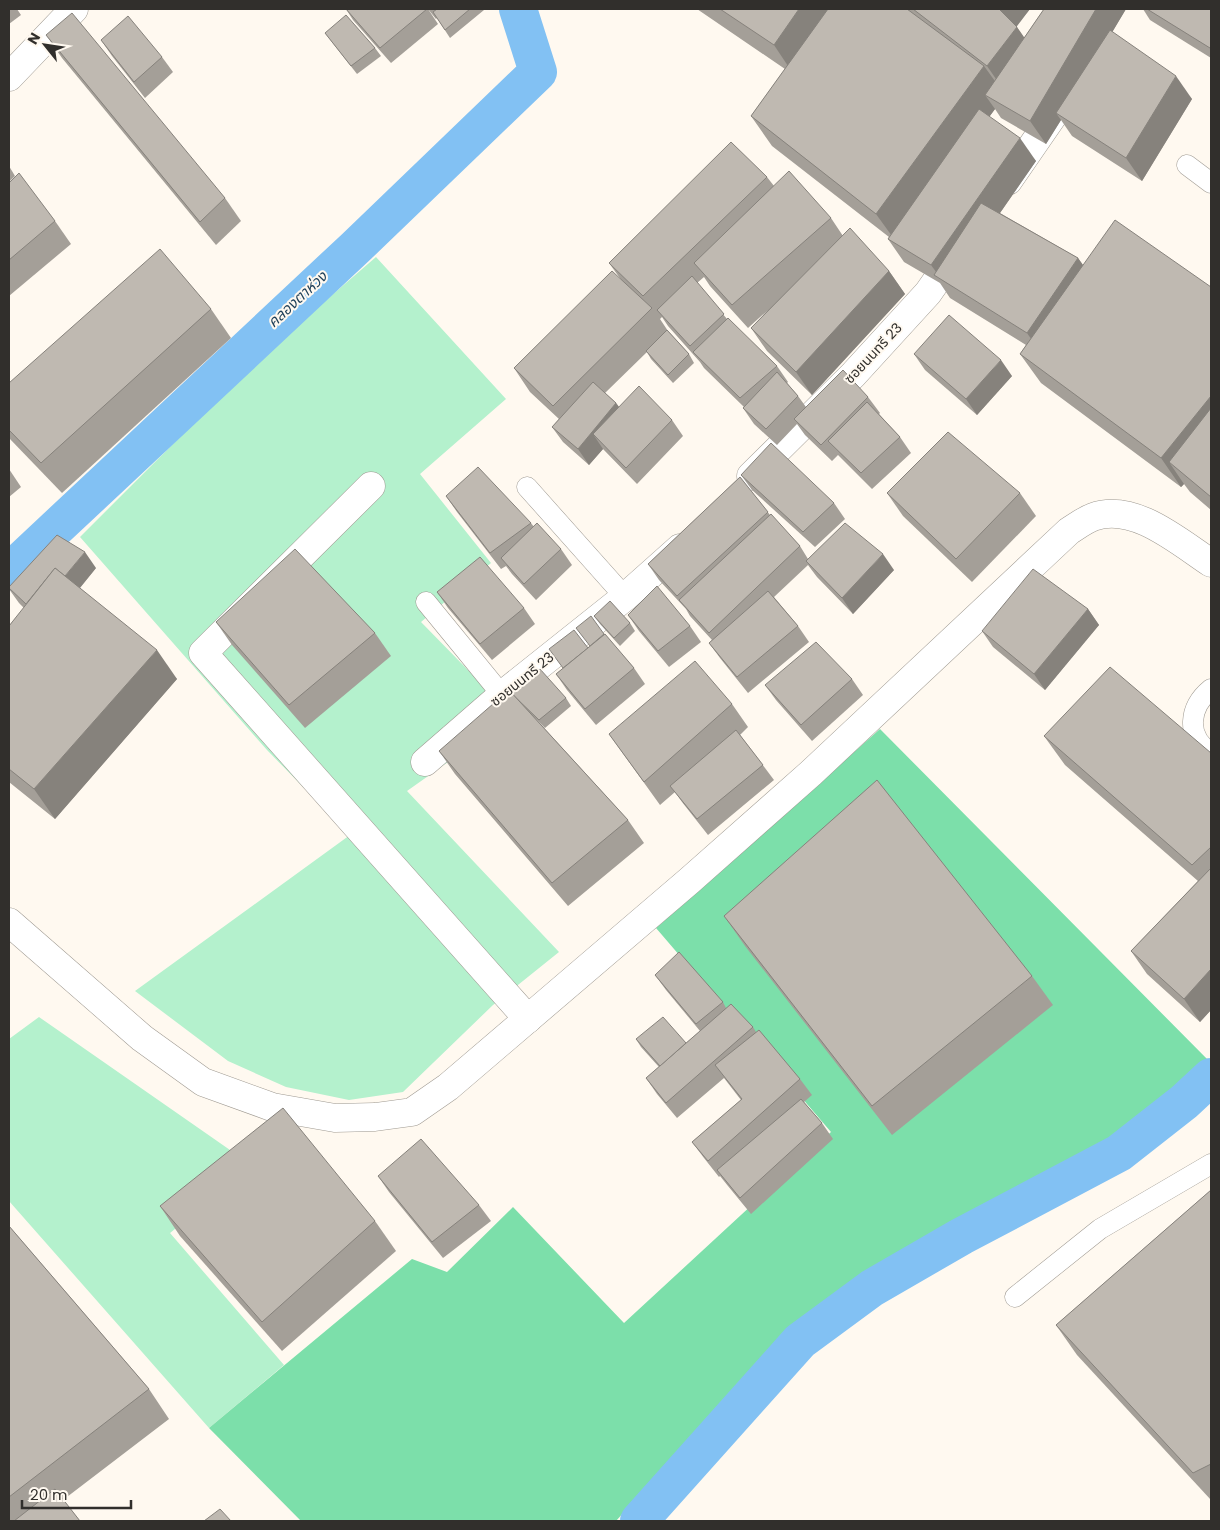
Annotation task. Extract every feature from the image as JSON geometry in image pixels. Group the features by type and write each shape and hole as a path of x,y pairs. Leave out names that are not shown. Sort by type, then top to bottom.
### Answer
{"street":[{"path":"9,77 74,9"},
{"path":"996,198 1075,83"},
{"name":"ซอยนนทรี 23","path":"734,494 853,375 928,293 973,229"},
{"path":"371,486 203,653 528,1019"},
{"path":"9,922 142,1038 203,1082 272,1107 335,1118 375,1117 412,1112 448,1087 689,881 811,773 1069,531 1093,517 1110,514 1133,515 1156,526 1211,564"},
{"name":"ซอยนนทรี 23","path":"426,762 502,695 625,597 695,534"}],"lane":[{"path":"1187,165 1211,183"},
{"path":"527,487 625,597"},
{"path":"426,602 502,695"},
{"path":"1211,689 1196,706 1193,717 1194,729 1198,740 1211,753"},
{"path":"1015,1298 1100,1229 1211,1164"}],"green space":[{"path":"376,257 506,399 420,474 491,563 421,622 513,716 407,791 559,952 493,1005 403,1092 349,1100 286,1087 228,1061 135,991 350,835 267,750 80,537 258,359"},
{"path":"880,729 1211,1063 1128,1136 914,1253 809,1322 698,1429 616,1521 301,1521 209,1428 412,1259 447,1272 513,1207 624,1323 831,1132 656,928"},
{"path":"39,1017 253,1166 170,1233 284,1365 209,1428 9,1201 9,1039"}],"building":[{"path":"346,9 427,9 380,48"},
{"path":"437,9 470,9 445,30 433,12"},
{"path":"720,9 799,9 774,45"},
{"path":"828,9 907,9 984,66 876,214 751,116"},
{"path":"913,9 999,9 1017,27 987,66"},
{"path":"1044,9 1096,9 1030,121 985,95"},
{"path":"1147,9 1211,9 1210,48"},
{"path":"72,13 225,198 200,222 46,35"},
{"path":"346,15 375,48 351,66 325,33"},
{"path":"128,16 162,57 134,82 101,40"},
{"path":"1110,30 1176,76 1126,158 1056,113"},
{"path":"979,109 1020,138 931,265 888,239"},
{"path":"731,142 767,177 643,296 609,263"},
{"path":"789,171 831,218 732,305 694,263"},
{"path":"19,173 55,221 9,260 9,183"},
{"path":"981,203 1078,258 1027,333 934,275"},
{"path":"1115,220 1211,287 1211,396 1161,458 1020,354"},
{"path":"850,228 889,271 796,372 751,328"},
{"path":"160,249 211,309 41,463 9,430 9,383"},
{"path":"612,271 652,308 553,406 514,368"},
{"path":"692,276 724,314 690,346 657,310"},
{"path":"949,315 1001,360 966,399 914,354"},
{"path":"728,318 777,366 740,398 693,352"},
{"path":"667,330 689,354 668,375 646,351"},
{"path":"843,370 868,397 821,445 794,419"},
{"path":"777,372 798,396 766,429 743,408"},
{"path":"593,382 616,403 578,449 552,427"},
{"path":"639,386 672,420 626,468 593,434"},
{"path":"867,402 900,437 861,473 828,441"},
{"path":"1211,408 1211,497 1169,462"},
{"path":"948,432 1020,493 956,559 887,493"},
{"path":"771,443 834,503 803,532 741,475"},
{"path":"478,467 531,523 490,553 446,496"},
{"path":"740,477 768,512 677,596 648,564"},
{"path":"771,514 800,546 709,633 679,600"},
{"path":"537,523 561,549 524,584 501,558"},
{"path":"845,523 883,554 842,598 806,561"},
{"path":"57,535 85,552 65,576 55,568 26,604 9,587"},
{"path":"295,549 375,633 289,705 216,622"},
{"path":"480,557 524,608 480,644 437,592"},
{"path":"55,568 157,650 34,789 9,769 9,626"},
{"path":"1033,569 1088,609 1034,674 982,631"},
{"path":"657,586 690,626 658,651 628,615"},
{"path":"768,591 798,626 737,677 709,643"},
{"path":"610,601 630,623 614,638 594,616"},
{"path":"591,616 604,634 590,646 576,628"},
{"path":"574,630 588,648 563,668 549,649"},
{"path":"605,634 634,668 585,709 556,674"},
{"path":"816,642 852,679 801,725 765,685"},
{"path":"695,661 732,704 644,782 609,734"},
{"path":"1110,667 1211,753 1211,847 1192,865 1044,736"},
{"path":"540,669 566,698 539,720 512,694"},
{"path":"509,690 628,820 552,883 439,751"},
{"path":"736,730 763,765 697,819 670,786"},
{"path":"877,780 1032,976 872,1106 724,916"},
{"path":"1211,868 1211,969 1184,999 1131,951"},
{"path":"679,952 723,1002 696,1024 655,975"},
{"path":"731,1004 753,1027 666,1103 646,1078"},
{"path":"663,1017 686,1043 660,1066 636,1039"},
{"path":"759,1030 800,1079 708,1161 692,1142 742,1099 715,1065"},
{"path":"801,1099 822,1123 740,1198 717,1170"},
{"path":"283,1108 375,1221 262,1322 160,1206"},
{"path":"421,1139 479,1205 432,1242 378,1176"},
{"path":"1211,1190 1211,1464 1193,1473 1056,1325"},
{"path":"9,1226 149,1389 9,1497"},
{"path":"55,1489 80,1521 14,1521"},
{"path":"220,1509 231,1521 204,1521"}],"waterway":[{"name":"คลองตาห่วง","path":"9,572 355,248 538,72 518,9"},
{"path":"639,1521 800,1341 872,1288 962,1236 1119,1153 1184,1102 1211,1077"}]}
